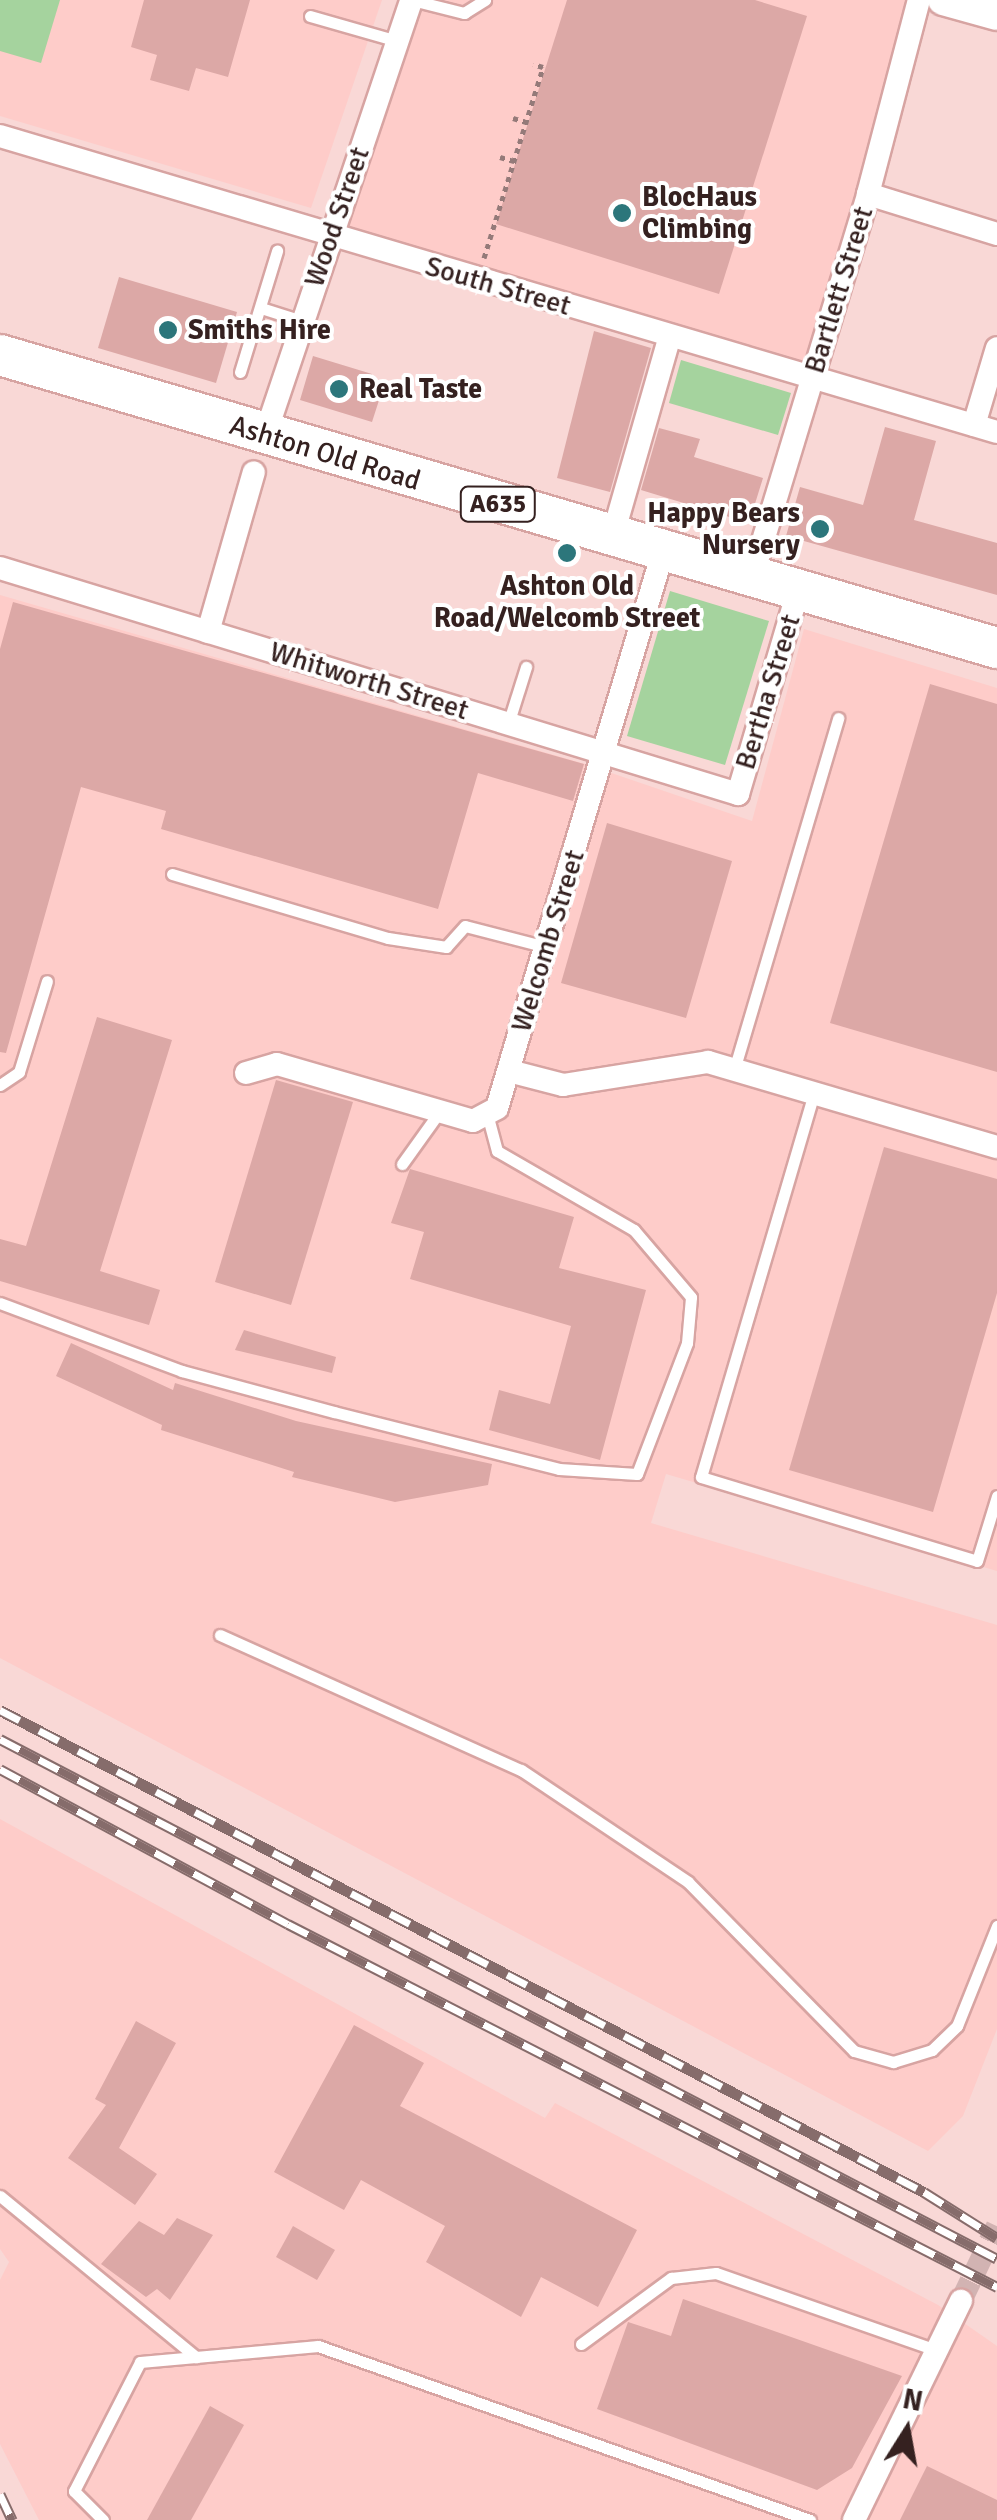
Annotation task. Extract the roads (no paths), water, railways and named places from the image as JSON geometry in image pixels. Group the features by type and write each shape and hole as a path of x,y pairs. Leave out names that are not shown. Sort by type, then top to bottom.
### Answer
{"highway":[{"name":"Ashton Old Road","path":"0,355 259,453 612,538 997,648"}],"street":[{"name":"Wood Street","path":"208,632 259,453 411,0"},
{"name":"Bartlett Street","path":"752,578 868,194 919,0"},
{"path":"943,0 997,16"},
{"name":"South Street","path":"0,136 986,429"},
{"path":"868,194 997,234"},
{"path":"612,538 670,336"},
{"path":"986,429 997,348"},
{"name":"Welcomb Street","path":"487,1114 497,1108 509,1071 662,552"},
{"name":"Whitworth Street","path":"0,568 738,794"},
{"name":"Bertha Street","path":"738,794 798,591"},
{"path":"509,1071 563,1085 708,1062 997,1147"},
{"path":"246,1073 277,1064 473,1121 487,1114"},
{"path":"854,2520 962,2300"}],"lane":[{"path":"411,0 464,13 486,0"},
{"path":"310,16 397,41"},
{"path":"240,372 277,251"},
{"path":"260,308 302,321"},
{"path":"508,724 526,667"},
{"path":"734,1070 838,718"},
{"path":"172,874 388,938 446,947 465,926 546,947"},
{"path":"0,1085 18,1072 47,981"},
{"path":"814,1093 700,1476 978,1561 997,1496"},
{"path":"402,1164 440,1111"},
{"path":"0,1303 182,1371 334,1412 559,1470 638,1474 687,1343 691,1297 634,1230 497,1151 487,1114"},
{"path":"220,1635 521,1770 688,1882 854,2051 893,2062 932,2050 957,2026 997,1926"},
{"path":"0,2196 196,2357"},
{"path":"581,2344 671,2278 716,2273 936,2350"},
{"path":"103,2520 74,2490 140,2362 318,2346 810,2520"}],"tunnel":[{"path":"961,2301 997,2226"}],"railway":[{"path":"0,1710 924,2192 997,2238"},
{"path":"0,1739 997,2259"},
{"path":"0,1769 288,1924 997,2287"},
{"path":"0,2494 12,2520"}],"place":[{"name":"BlocHaus Climbing","path":"622,213"},
{"name":"Smiths Hire","path":"168,330"},
{"name":"Real Taste","path":"339,389"},
{"name":"Happy Bears Nursery","path":"820,529"},
{"name":"Ashton Old Road/Welcomb Street","path":"567,553"}]}
